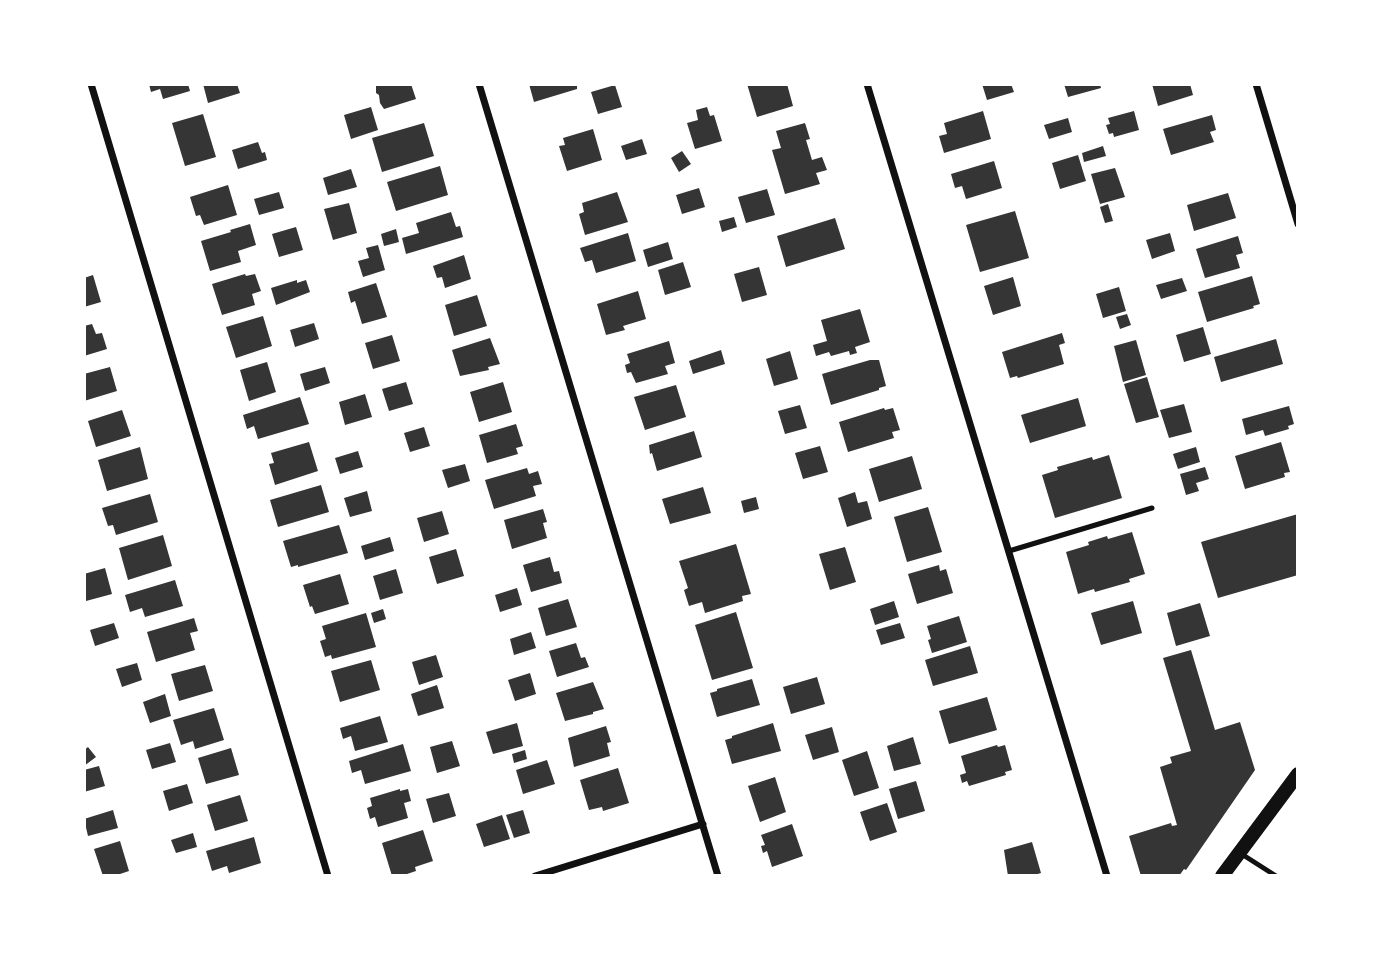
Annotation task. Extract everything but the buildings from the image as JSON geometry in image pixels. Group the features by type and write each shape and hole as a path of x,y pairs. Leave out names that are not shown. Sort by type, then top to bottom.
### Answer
{"main road":[{"path":"1222,876 1298,774"}],"street":[{"path":"91,84 328,876"},
{"path":"479,84 718,876"},
{"path":"867,84 1107,876"},
{"path":"1256,84 1298,224"},
{"path":"536,876 703,824"}],"lane":[{"path":"1009,551 1152,508"},
{"path":"1239,853 1276,876"}]}
